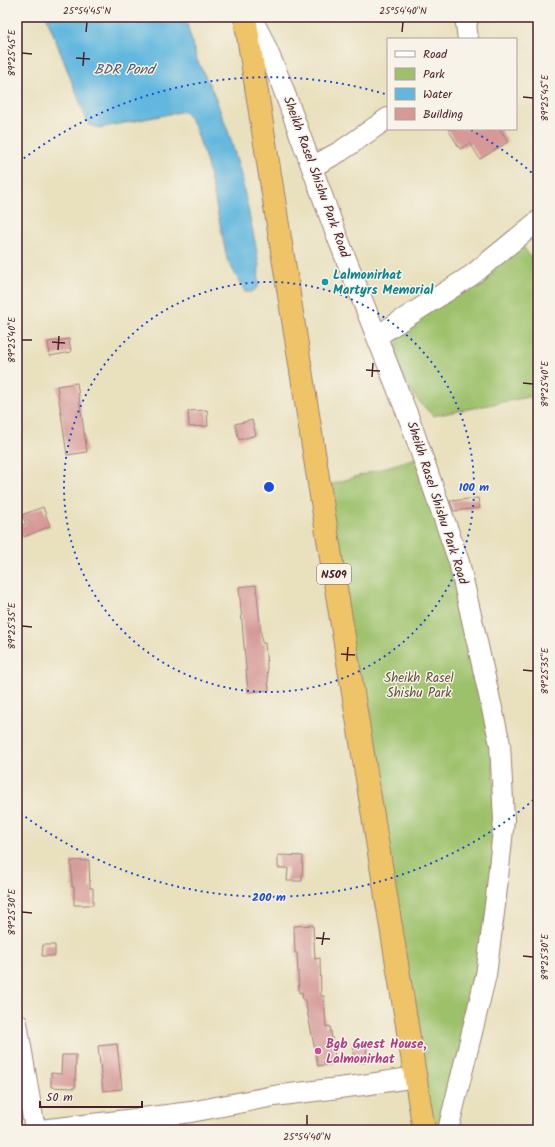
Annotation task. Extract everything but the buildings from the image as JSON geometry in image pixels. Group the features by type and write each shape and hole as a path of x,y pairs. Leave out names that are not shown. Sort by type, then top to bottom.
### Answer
{"highway":[{"name":"N509","path":"245,17 317,473 424,1130"}],"street":[{"name":"Sheikh Rasel Shishu Park Road","path":"251,17 262,38 280,80 335,231 410,421 459,562 500,744 504,820 486,975 448,1130"},
{"path":"468,38 466,24 469,17"},
{"path":"312,168 387,119"},
{"path":"377,336 472,276 538,221"},
{"path":"17,1023 35,1130"},
{"path":"40,1130 191,1112 274,1096 416,1077"}],"green space":[{"path":"523,246 538,269 538,395 433,416 416,398 400,371 396,356 397,340 402,331 509,252"},
{"name":"Sheikh Rasel Shishu Park","path":"422,456 485,674 496,805 494,874 448,1130 424,1130 320,488"}],"water":[{"name":"BDR Pond","path":"185,17 197,60 213,92 229,134 240,171 259,265 258,287 252,292 245,292 227,259 206,160 195,127 185,111 99,128 89,125 47,18"}],"place":[{"name":"Lalmonirhat Martyrs Memorial","path":"325,282"},
{"name":"Bgb Guest House, Lalmonirhat","path":"318,1051"}]}
